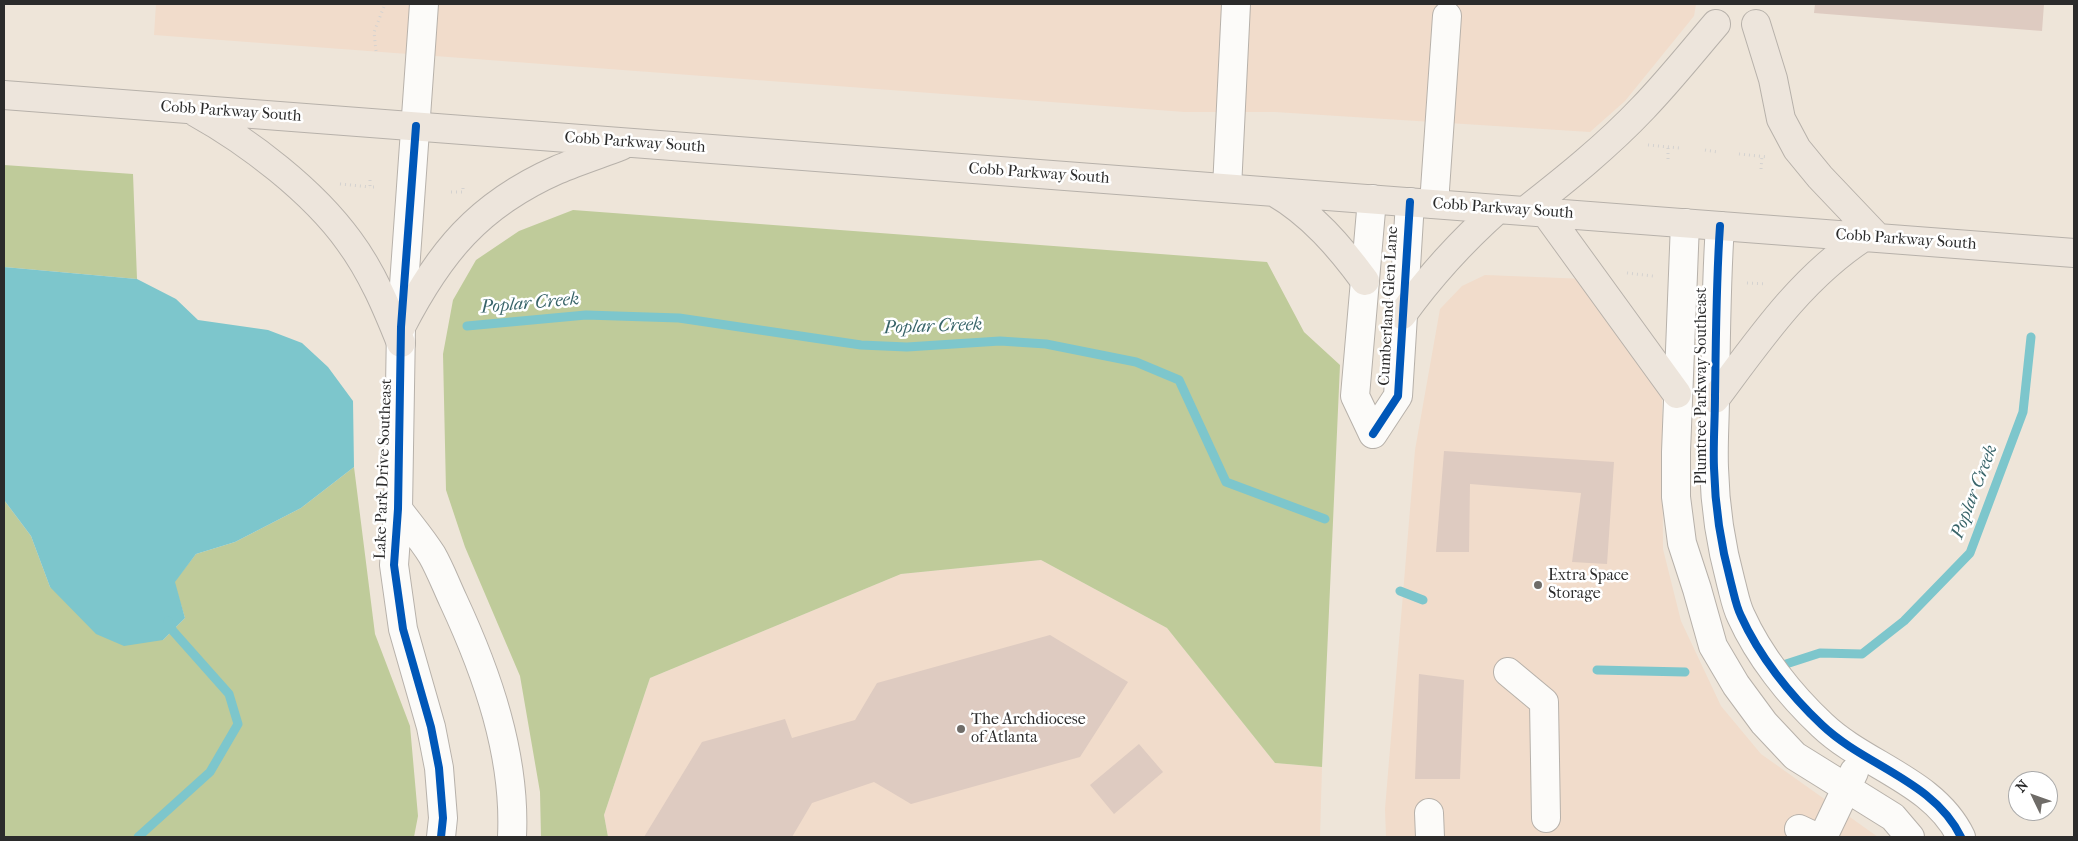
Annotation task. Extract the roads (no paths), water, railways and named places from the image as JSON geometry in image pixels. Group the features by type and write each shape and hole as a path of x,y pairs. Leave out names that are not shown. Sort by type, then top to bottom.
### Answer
{"main road":[{"path":"1677,394 1535,212 1626,126 1716,24"},
{"path":"1715,399 1804,285 1841,252 1871,237 1797,149 1780,119 1773,79 1756,24"},
{"name":"Cobb Parkway South","path":"4,95 2074,253"},
{"path":"190,109 217,124 276,168 328,215 349,241 367,269 401,335"},
{"path":"401,335 415,301 442,258 471,225 486,212 522,188 557,170 630,142"},
{"path":"1273,192 1296,206 1312,220 1350,260 1365,281"},
{"path":"1402,315 1417,294 1465,239 1498,209"}],"street":[{"name":"Lake Park Drive Southeast","path":"424,4 401,335 398,509 394,565 403,628 431,726 439,768 442,818 441,837"},
{"path":"1227,188 1236,4"},
{"name":"Cumberland Glen Lane","path":"1372,199 1355,396 1373,434 1398,396 1402,315 1422,203 1447,16"},
{"name":"Plumtree Parkway Southeast","path":"1685,223 1677,394 1676,498 1682,543 1698,589 1713,646 1736,685 1777,736 1796,756 1893,817 1910,837"},
{"name":"Plumtree Parkway Southeast","path":"1720,226 1716,287 1714,467 1717,507 1725,559 1740,616 1763,655 1791,692 1823,726 1864,756 1924,792 1954,824 1961,837"},
{"name":"Lake Park Drive Southeast","path":"398,509 432,556 467,630 492,701 502,736 508,774 512,837"},
{"path":"1508,672 1544,702 1546,818"},
{"path":"1813,835 1846,787 1864,756"}],"water":[{"path":"4,267 137,279 176,299 198,320 268,330 302,343 328,367 353,401 354,467 301,508 235,542 196,554 175,582 185,618 163,640 124,646 96,634 50,587 31,536 4,500"}],"waterway":[{"name":"Poplar Creek","path":"467,326 586,315 679,318 861,345 907,347 1000,341 1046,344 1136,362 1179,380 1226,482 1325,519"},
{"name":"Poplar Creek","path":"1783,665 1820,653 1862,654 1904,621 1970,553 2023,412 2031,337"},
{"name":"Poplar Creek","path":"1400,591 1423,600"},
{"name":"Poplar Creek","path":"138,837 210,772 238,724 229,694 173,631 168,621"},
{"name":"Poplar Creek","path":"1597,670 1685,672"}],"place":[{"name":"Extra Space Storage","path":"1538,585"},
{"name":"The Archdiocese of Atlanta","path":"961,729"}]}
